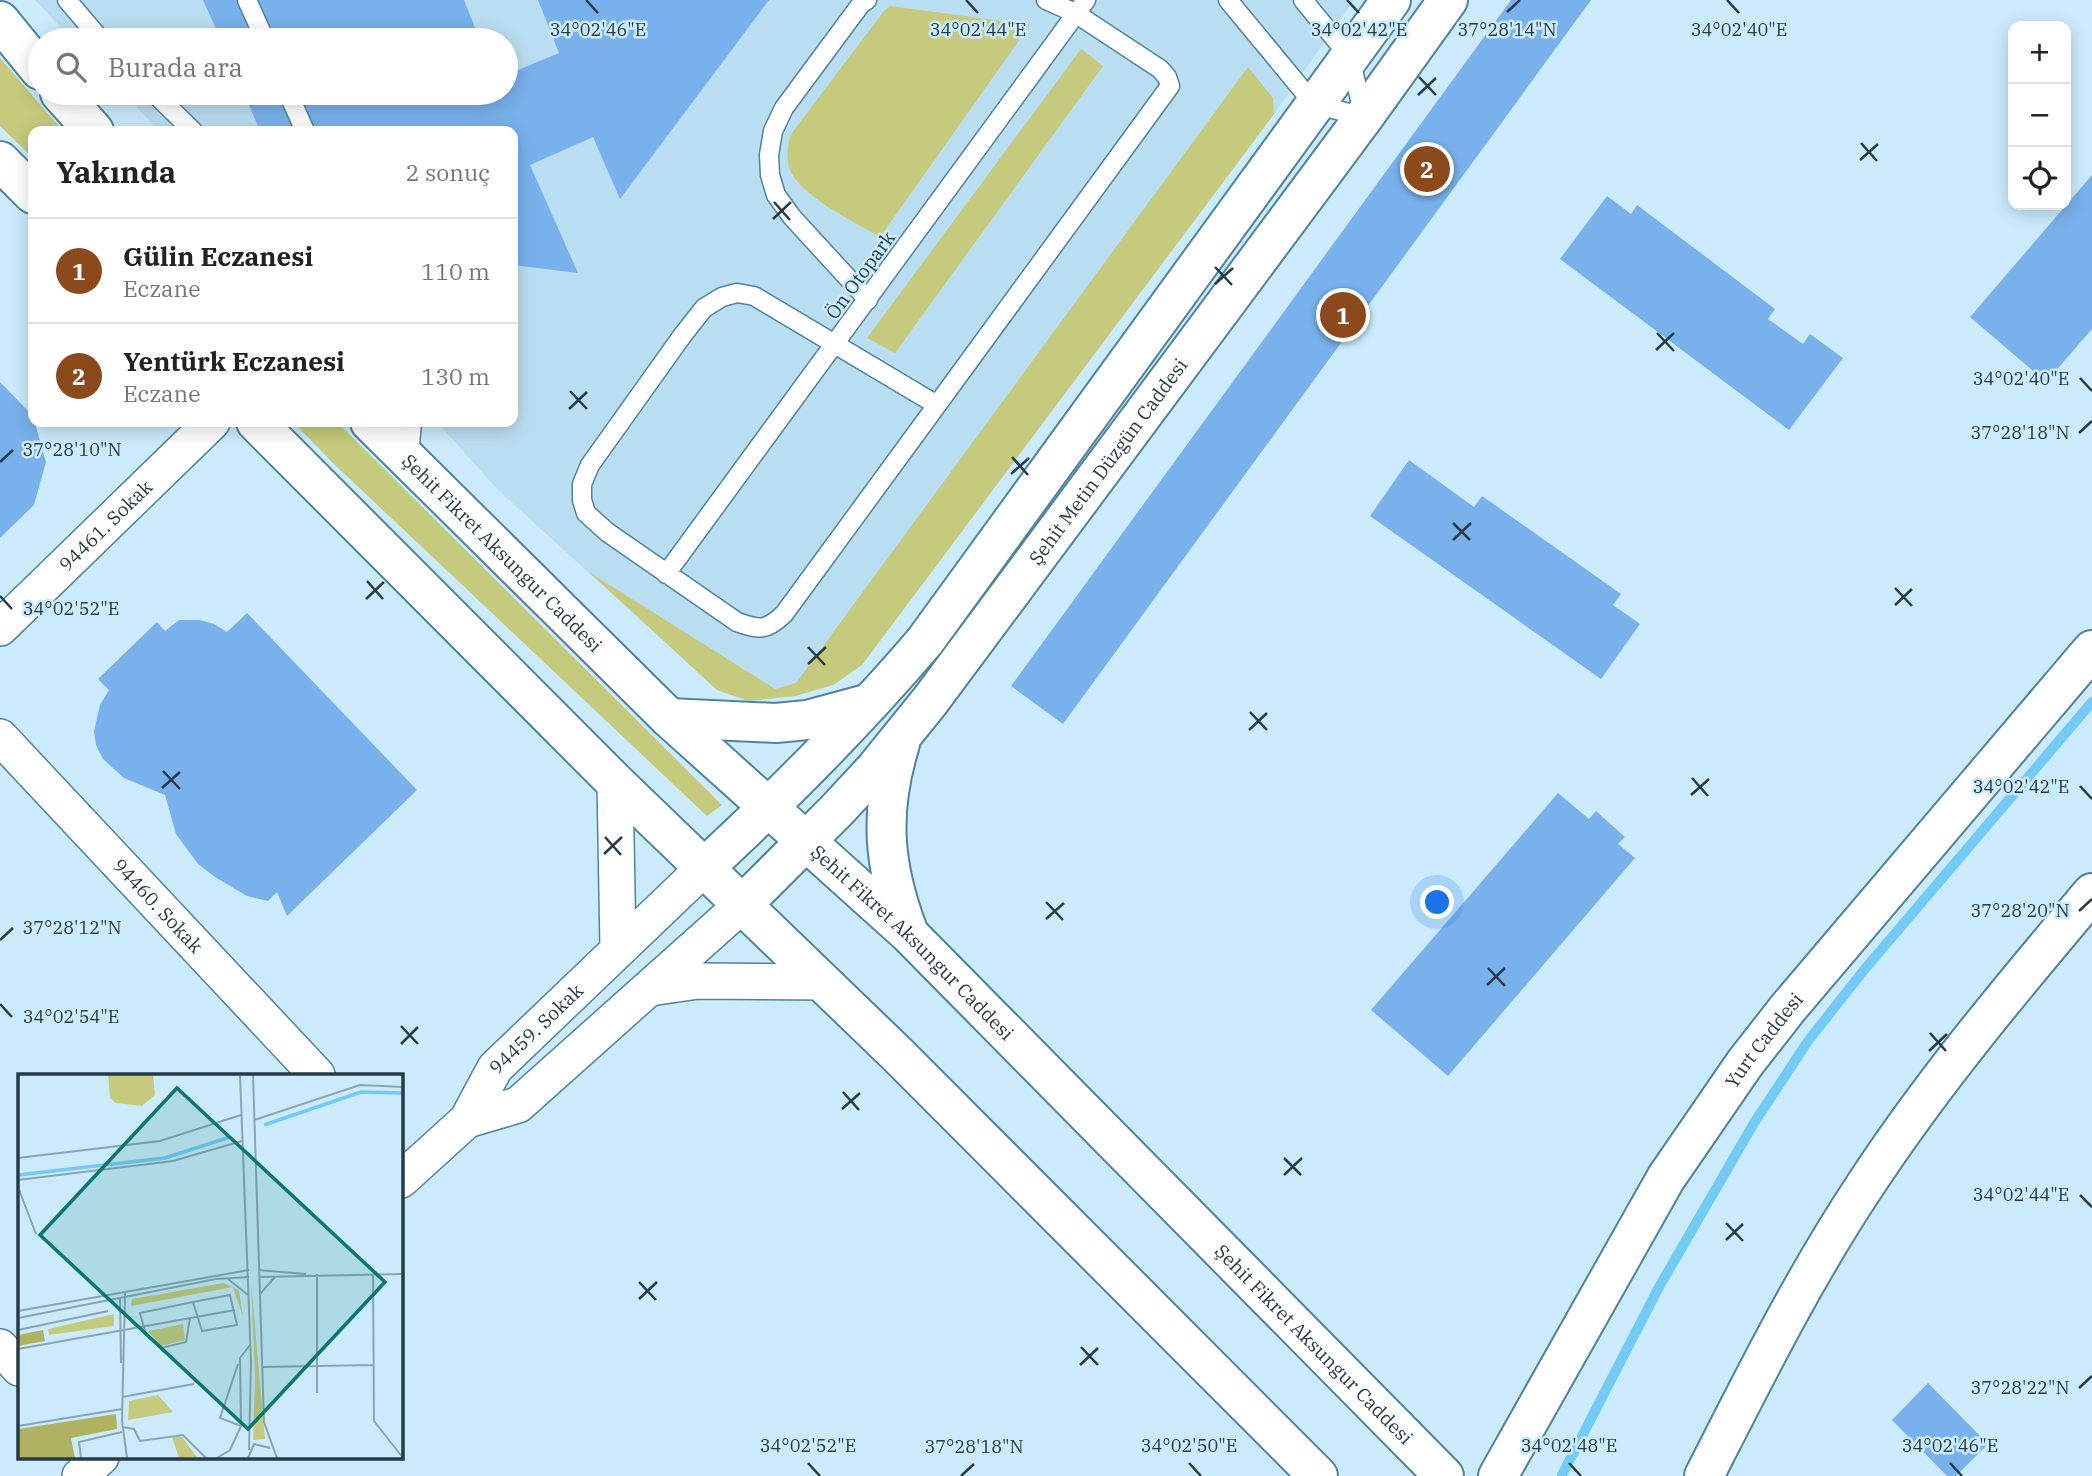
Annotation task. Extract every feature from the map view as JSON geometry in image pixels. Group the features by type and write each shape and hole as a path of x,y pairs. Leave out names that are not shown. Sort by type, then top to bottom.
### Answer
{"main road":[{"name":"Şehit Metin Düzgün Caddesi","path":"704,868 769,808 849,727 925,641 1391,0"},
{"name":"Şehit Metin Düzgün Caddesi","path":"743,905 865,779 939,690 1448,0"},
{"path":"0,21 28,55"},
{"path":"71,105 90,126"},
{"path":"0,161 28,189"},
{"path":"261,427 615,782 898,1055 1318,1476"},
{"name":"Şehit Fikret Aksungur Caddesi","path":"375,427 669,718 908,933 1444,1476"},
{"name":"Yurt Caddesi","path":"1498,1476 1666,1178 1745,1063 1788,1008 2092,650"},
{"path":"669,718 776,723 807,720 870,703"},
{"path":"903,734 889,777 885,808 896,900 908,933"},
{"path":"1704,1476 1782,1325 1862,1189 2007,993 2092,893"}],"street":[{"name":"94461. Sokak","path":"0,628 207,427"},
{"name":"94460. Sokak","path":"0,737 316,1074"},
{"path":"615,782 618,948"},
{"name":"94459. Sokak","path":"467,1120 495,1068 704,868"},
{"name":"94459. Sokak","path":"403,1172 467,1120 517,1105 743,905"},
{"path":"650,988 698,981 822,982"},
{"path":"0,1347 18,1367"},
{"path":"80,1476 100,1458"}],"lane":[{"path":"67,0 91,28"},
{"path":"247,0 260,28"},
{"path":"867,0 861,4 784,108 773,131 769,155 770,175 776,195 792,217 867,300"},
{"path":"937,405 754,296 737,293 722,297 704,308 682,335 590,465 582,484 582,500 586,513 607,532 737,622 757,629 771,626 784,614 937,405 1170,86 1160,69 1081,6 1046,0"},
{"path":"1228,0 1314,104 1364,117 1350,57 1303,0"},
{"name":"Ön Otopark","path":"666,574 1081,6"},
{"path":"165,105 187,126"},
{"path":"293,105 303,126"},
{"path":"409,460 412,427"}],"shaded area":[{"path":"35,0 1354,0 1274,114 862,665 833,685 795,696 749,701 717,690 497,489 441,427 518,427 518,126 154,126 134,105 518,105 518,28 62,28"}],"green space":[{"path":"890,6 1030,25 880,237 828,207 803,188 789,167 788,146 791,134"},
{"path":"1081,49 1103,66 895,353 867,338"},
{"path":"0,58 28,90 28,105 41,105 59,126 28,126 28,153 0,126"},
{"path":"1248,67 1273,98 1274,114 862,665 833,685 795,696 749,701 717,690 589,572 775,689 796,683"},
{"path":"298,427 342,427 722,805 707,816"}],"building":[{"path":"203,0 464,0 475,28 216,28"},
{"path":"538,0 769,0 620,199 593,137 530,165 578,273 518,266 518,126 258,126 249,105 518,105 518,70 559,53"},
{"path":"1511,0 1591,0 1063,724 1011,686"},
{"path":"2092,175 2092,329 2046,382 1970,317 2062,210 2071,210 2071,199"},
{"path":"1607,196 1631,214 1637,205 1775,309 1768,319 1803,344 1810,334 1843,358 1789,430 1560,259"},
{"path":"0,382 28,411 28,427 36,427 46,462 34,505 0,538"},
{"path":"1409,460 1474,507 1482,496 1621,594 1613,605 1640,624 1601,679 1370,516"},
{"path":"247,613 417,790 287,916 277,892 268,901 247,896 198,864 176,834 165,795 124,778 103,759 96,745 94,731 100,705 109,690 98,679 157,622 165,631 179,620 200,620 227,632"},
{"path":"1558,793 1589,819 1596,811 1625,837 1618,844 1635,858 1448,1076 1371,1010"},
{"path":"1928,1383 1988,1444 1956,1476 1947,1476 1892,1420"}],"waterway":[{"path":"1562,1475 1659,1287 1754,1123 1808,1041 1864,970 2092,702"}],"place":[{"name":"Yentürk Eczanesi","path":"1427,169"},
{"name":"Gülin Eczanesi","path":"1343,315"}]}
